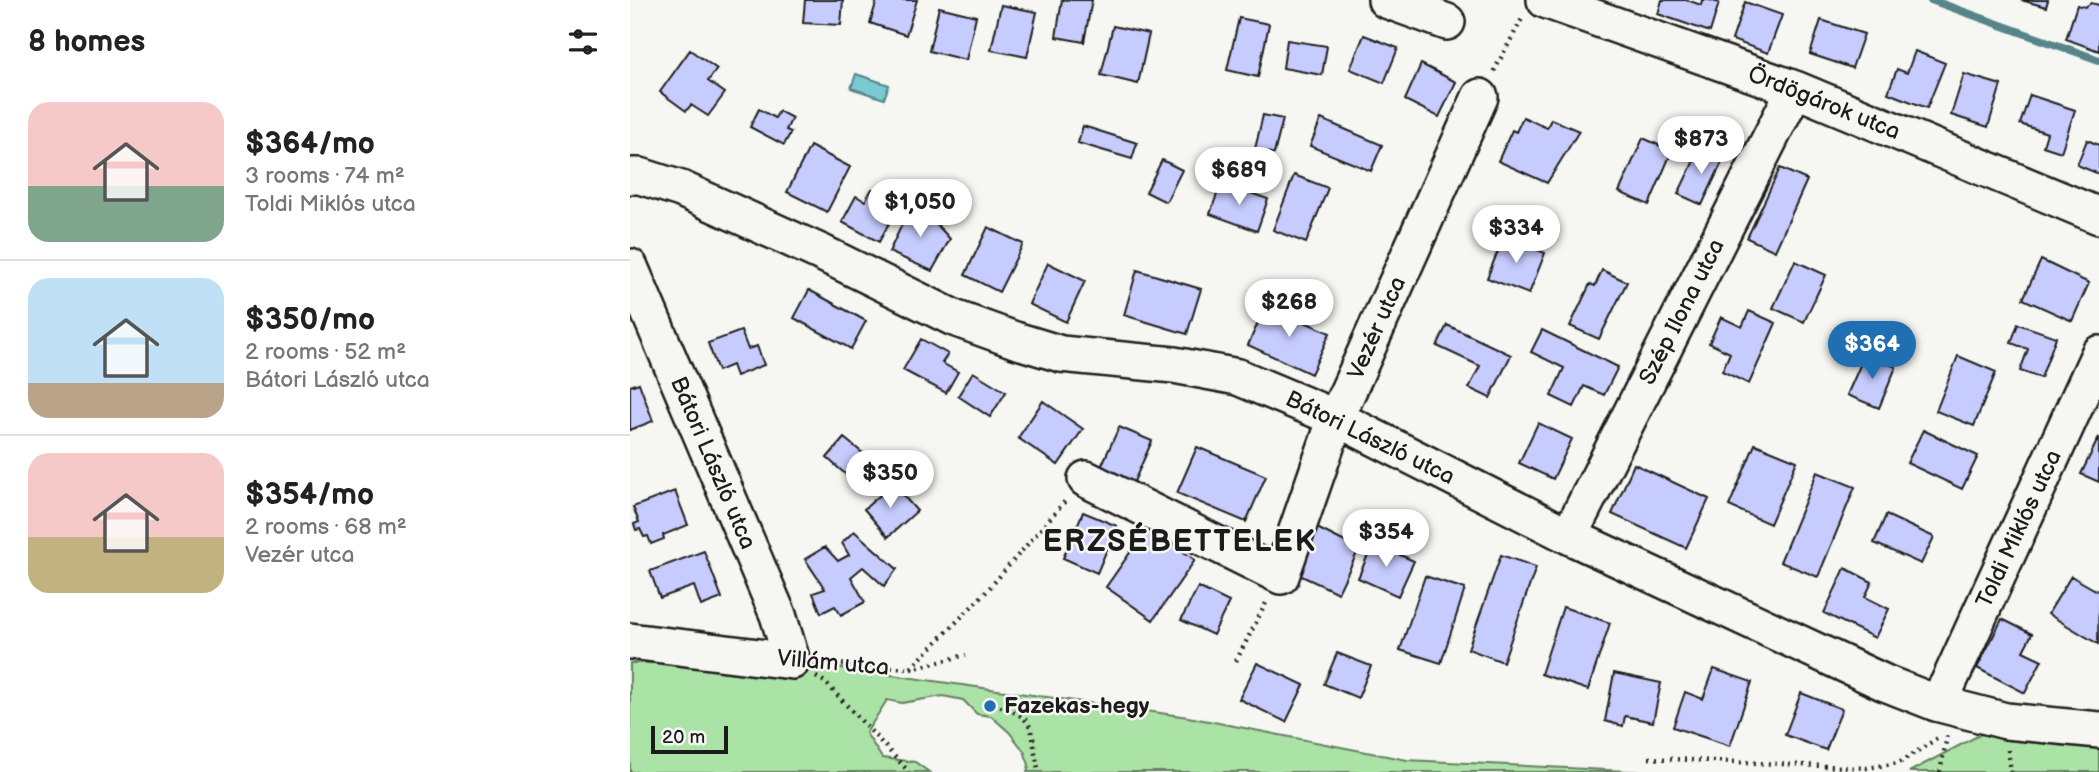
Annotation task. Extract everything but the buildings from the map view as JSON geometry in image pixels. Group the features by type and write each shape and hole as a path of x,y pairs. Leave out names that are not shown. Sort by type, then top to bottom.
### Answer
{"street":[{"path":"1386,0 1447,22"},
{"name":"Ördögárok utca","path":"1535,6 1795,89 2099,216"},
{"name":"Szép Ilona utca","path":"1569,536 1795,89"},
{"name":"Vezér utca","path":"1281,576 1336,418 1480,97"},
{"name":"Bátori László utca","path":"630,176 640,176 681,189 822,253 954,318 1015,340 1060,354 1174,365 1238,377 1336,418 1569,536 1885,683 1942,718 2099,730"},
{"name":"Bátori László utca","path":"630,267 778,615 792,661"},
{"name":"Toldi Miklós utca","path":"1942,718 1948,684 2099,354"},
{"path":"1086,479 1281,576"},
{"name":"Villám utca","path":"630,641 792,661"}],"path":[{"path":"1480,97 1535,6"},
{"name":"Villám utca","path":"792,661 910,669 1025,550 1053,515"},
{"path":"1236,661 1281,576"},
{"path":"910,669 966,655"},
{"path":"792,661 825,682 909,772"},
{"path":"993,705 1013,710 1027,722 1034,734 1034,755 1039,772"},
{"path":"1649,758 1826,769 1867,768 1899,763 1942,718"},
{"path":"1940,772 1942,718"}],"green space":[{"path":"792,661 1188,717 1407,760 1647,772 1027,772 1029,765 1024,751 1009,732 991,716 977,714 963,700 943,696 902,703 887,700 866,733 882,758 915,762 929,772 630,772 630,663"},
{"path":"2006,721 2099,732 2099,772 1909,772"}],"water":[{"path":"856,74 889,85 884,99 851,88"}],"waterway":[{"path":"1931,0 2099,60"}],"place":[{"name":"Fazekas-hegy","path":"990,706"}],"district":[{"name":"ERZSÉBETTELEK","path":"1180,542"}]}
